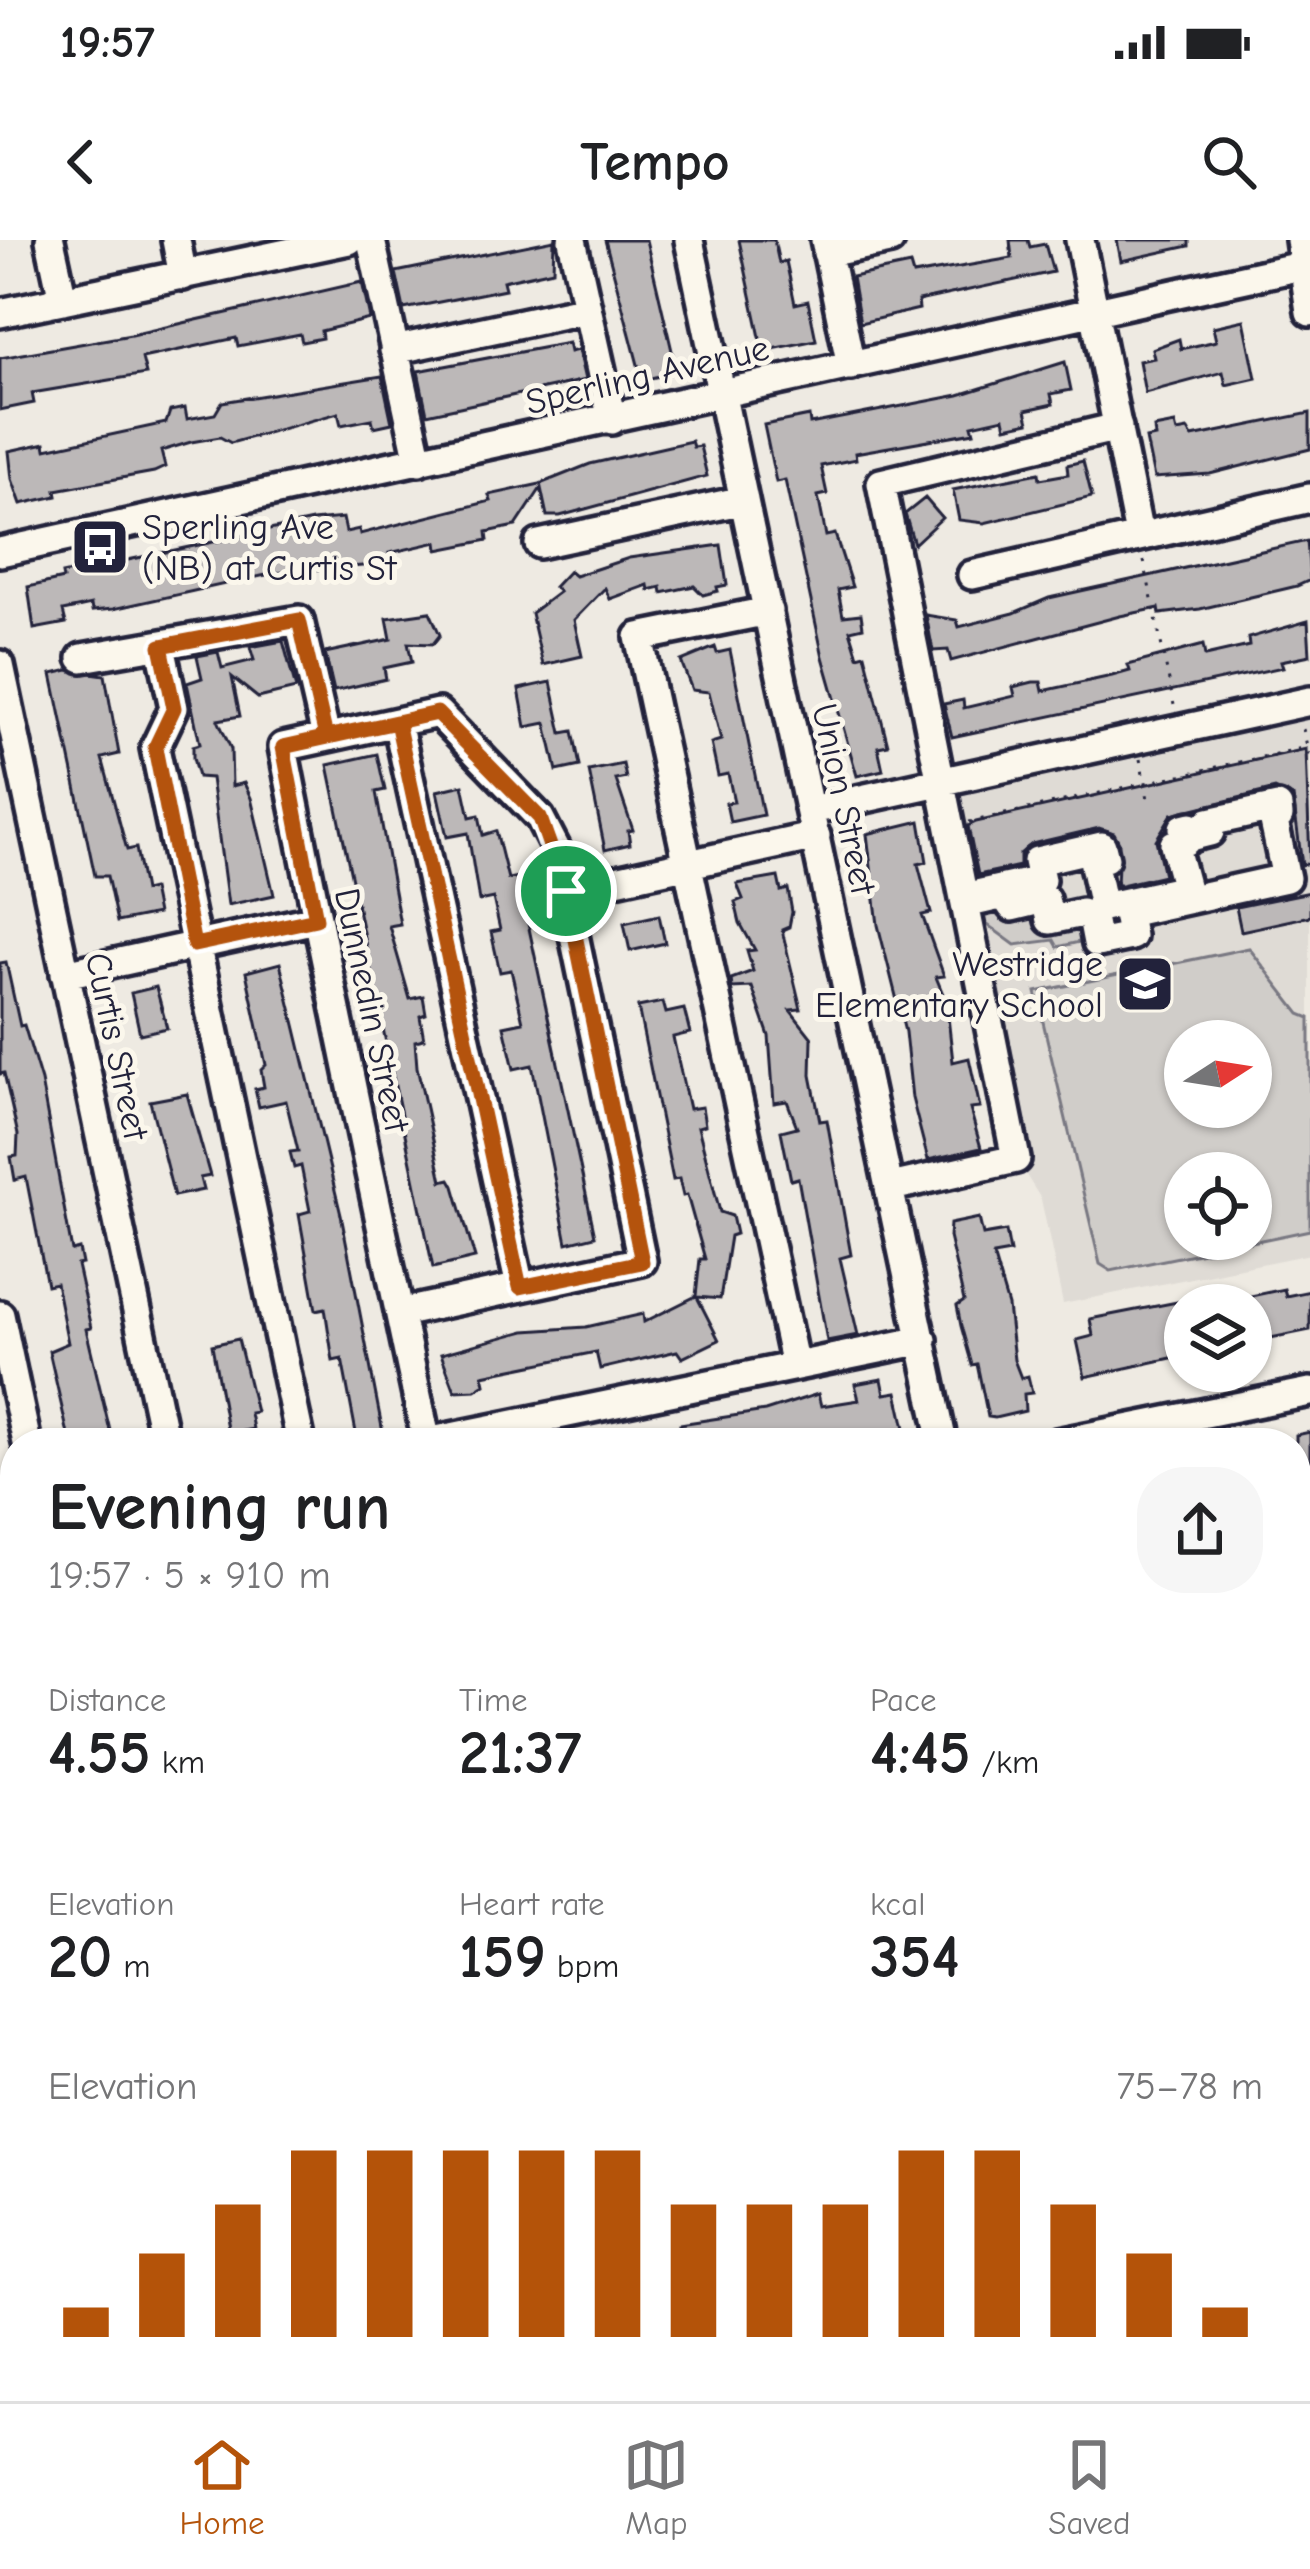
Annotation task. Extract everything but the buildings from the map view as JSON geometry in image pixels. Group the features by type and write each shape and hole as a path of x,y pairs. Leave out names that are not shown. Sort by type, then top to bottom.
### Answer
{"street":[{"path":"50,240 62,300"},
{"path":"176,240 183,276"},
{"path":"0,313 349,240"},
{"path":"371,240 419,461"},
{"path":"572,240 612,420"},
{"name":"Union Street","path":"689,240 941,1428"},
{"path":"851,366 826,247 890,240"},
{"path":"1080,240 1139,536"},
{"path":"1303,257 1310,312"},
{"name":"Sperling Avenue","path":"0,552 1094,314 1303,257"},
{"path":"394,350 587,309"},
{"path":"891,1187 1016,1159 880,483 1118,427"},
{"path":"972,575 1310,498"},
{"path":"539,544 744,500"},
{"path":"768,611 639,637 795,1366"},
{"path":"82,658 299,620 326,737"},
{"path":"161,646 174,708 155,748 298,1428"},
{"name":"Curtis Street","path":"0,664 163,1428"},
{"path":"400,1313 642,1262 566,891 687,865 939,782 1306,711"},
{"name":"Dunnedin Street","path":"424,1428 283,747 437,713 540,818 566,891"},
{"path":"397,722 520,1287"},
{"path":"1277,807 1279,816 1273,817 1286,878 1127,913 1131,936 1097,943 1092,917 1082,913 1050,920 1045,899 1012,907 1004,895 978,901 977,894 1041,880 1037,861 1102,846 1105,858 1093,860 1103,907 1186,889 1174,844 1186,842 1183,828 1191,826 1194,836 1210,832 1209,822 1277,807"},
{"path":"65,974 316,919"},
{"path":"0,1315 24,1428"},
{"path":"495,1428 923,1340"},
{"path":"1131,1428 1310,1392"}],"path":[{"path":"1139,536 1175,712"},
{"path":"1306,711 1310,759"},
{"path":"958,824 1307,748"},
{"path":"1140,757 1149,804"}],"shaded area":[{"name":"Westridge Elementary School","path":"1310,714 1310,1254 1063,1304 1041,1199 1016,1159 940,795"}],"green space":[{"path":"1004,895 1082,913 1096,938 1058,947 1054,940 1015,945 974,915"},
{"path":"1249,948 1300,1014 1310,1018 1310,1230 1272,1238 1272,1152 1164,1152 1164,1260 1111,1271 1100,1264 1036,992"}],"place":[{"name":"Sperling Ave (NB) at Curtis St","path":"100,547"},
{"name":"Westridge Elementary School","path":"1145,984"}],"route":[{"path":"566,891 556,849 540,818 437,713 326,737 283,747 316,919 194,945 155,748 174,708 161,646 299,620 326,737 397,722 520,1287 642,1262 566,891"}]}
